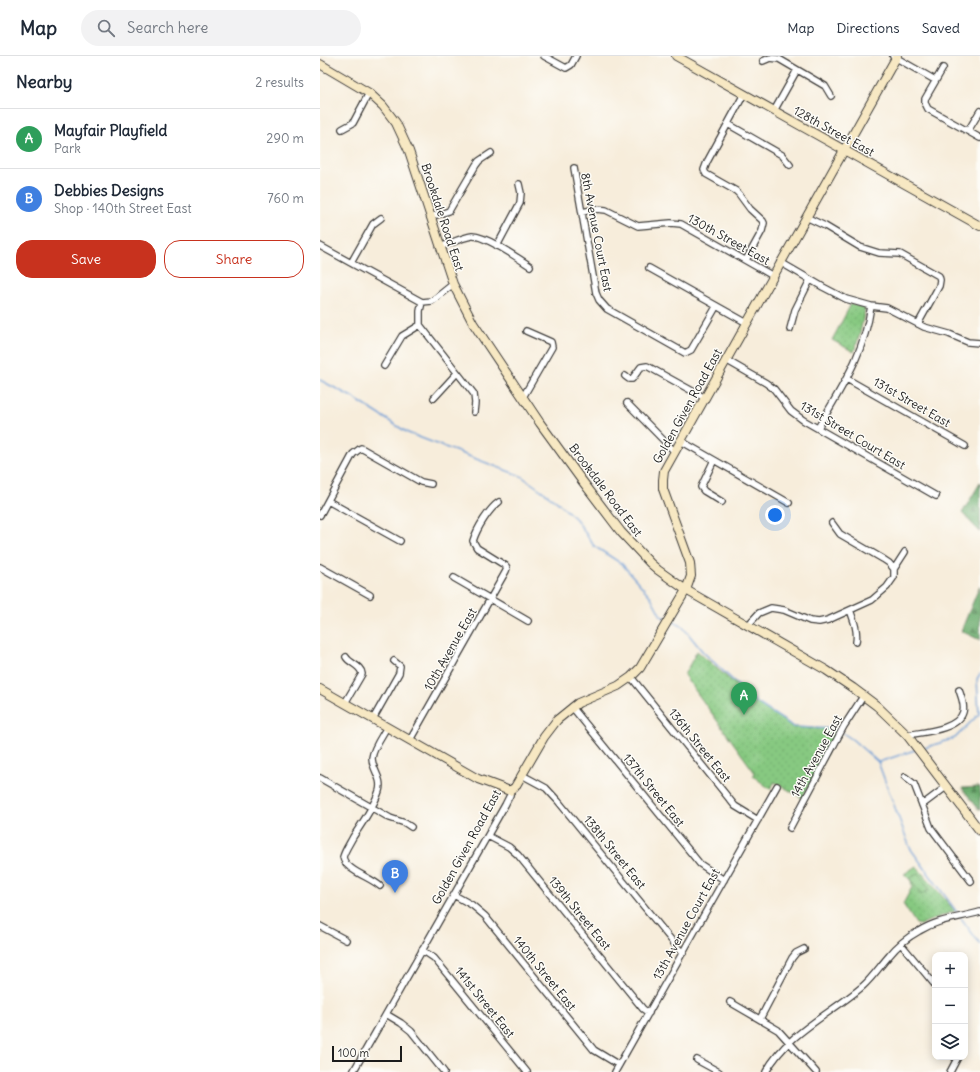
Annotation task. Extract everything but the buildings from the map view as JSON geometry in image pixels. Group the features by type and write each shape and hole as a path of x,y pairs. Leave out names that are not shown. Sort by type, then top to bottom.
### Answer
{"street":[{"path":"544,56 563,67 568,68 576,56"},
{"name":"128th Street East","path":"676,56 980,226"},
{"path":"895,57 935,80"},
{"name":"Golden Given Road East","path":"353,1072 488,836 508,800 510,791 515,787 549,729 557,720 578,703 612,689 631,677 644,663 686,590 691,576 690,563 663,488 664,471 895,57"},
{"path":"763,61 770,58 779,59 825,86 831,96"},
{"path":"320,64 368,93 353,123 342,129"},
{"path":"943,68 925,99 928,109 980,138"},
{"path":"774,111 797,70"},
{"name":"Brookdale Road East","path":"368,93 384,106 400,131 409,151 453,284 473,323 523,397 621,532 658,570 686,590 826,670 864,695 907,735 980,831"},
{"path":"744,94 707,162 704,172 736,191 750,209 764,223 762,231 746,260"},
{"path":"968,131 980,111"},
{"path":"728,124 782,155 790,165"},
{"path":"430,217 449,211 479,161 491,152"},
{"name":"8th Avenue Court East","path":"574,168 596,293 599,300 607,309 685,353 691,350 716,307"},
{"path":"497,246 520,203 521,193 519,184"},
{"name":"130th Street East","path":"582,212 597,209 606,210 638,226 671,223 681,224 772,276"},
{"path":"806,217 860,247 879,253 900,254 940,277 939,286 918,324"},
{"path":"351,263 373,224 381,218"},
{"path":"440,247 472,236 481,238 497,246 530,266"},
{"path":"320,246 422,302 432,301 453,284"},
{"name":"130th Street East","path":"780,262 846,299 871,306 887,308 918,324 968,342 980,343"},
{"path":"649,268 716,307 747,323"},
{"path":"790,329 795,310 810,280"},
{"path":"422,302 420,325 474,394 474,412"},
{"path":"818,428 847,379 856,360 867,328 871,306"},
{"path":"384,366 402,336 420,325"},
{"path":"523,397 552,347 551,342 526,331"},
{"name":"131st Street Court East","path":"726,360 774,389 793,413 936,496"},
{"path":"625,376 629,379 632,378 641,367 647,366 705,398"},
{"path":"434,398 457,373"},
{"name":"131st Street East","path":"847,379 965,446"},
{"path":"627,403 675,452"},
{"path":"681,441 789,503"},
{"path":"320,513 353,454 361,448 421,482 431,484"},
{"path":"714,460 701,487 704,491 722,502"},
{"path":"328,500 400,542"},
{"name":"10th Avenue East","path":"410,740 491,600 507,568 504,564 475,545 473,541 492,508 499,502"},
{"path":"832,523 840,534 890,563 894,569"},
{"path":"748,625 759,613 771,608 784,610 810,621 819,622 828,620 872,600 890,583 894,577 894,569 905,552"},
{"path":"320,567 370,595"},
{"path":"454,578 528,621"},
{"path":"850,610 856,629 856,642"},
{"path":"346,657 349,662 359,668 362,674 346,703"},
{"path":"373,719 399,672 400,666 394,661"},
{"name":"136th Street East","path":"631,677 735,806 758,820"},
{"path":"320,689 478,779 510,791"},
{"path":"907,735 940,729 955,722 961,716 964,709 959,690"},
{"name":"14th Avenue East","path":"790,828 844,726 864,695"},
{"name":"137th Street East","path":"572,707 700,864 724,880"},
{"path":"380,886 345,862 344,853 377,795 380,785 379,777 372,761 373,754 387,727"},
{"name":"138th Street East","path":"522,775 546,788 558,800 677,947 683,952"},
{"path":"905,777 914,784 931,828 971,881"},
{"path":"320,778 390,818 411,826"},
{"name":"13th Avenue Court East","path":"615,1072 777,786"},
{"path":"922,805 946,787"},
{"name":"139th Street East","path":"488,836 509,847 518,855 643,1009 648,1013"},
{"name":"140th Street East","path":"454,895 472,905 485,916 594,1050 619,1065"},
{"path":"766,1072 777,1054 790,1042 863,985 900,944 929,926 956,917 980,912"},
{"path":"321,928 346,940"},
{"path":"900,944 932,981"},
{"path":"760,1019 792,958 796,953 804,949"},
{"name":"141st Street East","path":"422,950 434,958 527,1072"},
{"path":"730,1002 778,1030 816,1072"},
{"path":"386,1014 411,1031 444,1072"},
{"path":"697,1060 719,1072"},
{"path":"950,1072 956,1060"}],"green space":[{"path":"851,304 865,308 859,337 854,352 832,340"},
{"path":"980,483 980,532 962,513"},
{"path":"980,585 980,640 961,631"},
{"path":"697,651 757,703 794,727 835,729 839,731 802,798 775,782 770,789 753,776 755,773 684,675"},
{"path":"962,788 980,788 980,811"},
{"path":"916,866 955,911 920,925 916,924 903,904 912,887 911,881 904,874"},
{"path":"918,873 929,890 921,895 910,879"}],"waterway":[{"path":"320,380 352,397 408,433 521,476 555,500 576,519 594,546 622,564 651,597 661,616 666,618"},
{"path":"671,621 682,626 703,652 757,703 794,727 835,729 840,731"},
{"path":"921,749 955,738 979,714 977,679 980,674"},
{"path":"843,733 878,762 910,848 959,915"},
{"path":"879,762 915,750"},
{"path":"961,918 980,944"}],"place":[{"name":"Mayfair Playfield","path":"744,715"},
{"name":"Debbies Designs","path":"395,893"}]}
